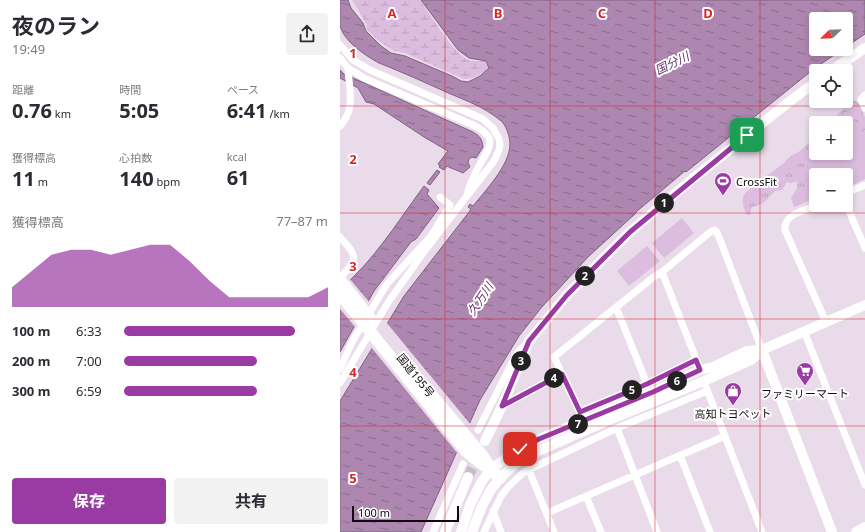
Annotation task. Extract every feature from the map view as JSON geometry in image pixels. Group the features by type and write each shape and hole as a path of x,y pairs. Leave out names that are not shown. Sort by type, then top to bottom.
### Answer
{"highway":[{"name":"国道195号","path":"340,279 468,446"},
{"name":"国道195号","path":"340,294 468,446 482,455 496,474"}],"street":[{"path":"340,45 353,60 370,70 476,115 488,122 499,139 500,145 497,155 467,197 424,248 387,284 352,342 340,369"},
{"path":"841,64 865,48"},
{"path":"340,58 348,71 351,103 350,112 346,120 340,126"},
{"path":"348,71 471,124 484,132 490,140 490,148 469,187 467,197"},
{"path":"478,430 517,353 529,341 567,295 630,232 694,177 809,87"},
{"path":"865,95 861,99 865,108"},
{"path":"853,190 865,184"},
{"path":"340,383 389,301 450,205 440,197"},
{"path":"809,209 790,217 785,222 784,226 826,322"},
{"path":"849,212 865,248"},
{"path":"696,360 647,384 580,412 554,357 662,272 712,230 716,231 832,532"},
{"path":"340,237 354,255 353,264 340,279"},
{"path":"662,272 700,370"},
{"path":"484,532 501,496 518,477 529,470 706,386 751,360 762,350 865,305"},
{"path":"616,307 647,384"},
{"path":"804,332 865,485"},
{"path":"485,441 502,406 529,341"},
{"path":"472,532 496,474 510,455 532,442 653,392 700,370 713,367 747,351 762,350"},
{"path":"502,406 562,374"},
{"path":"706,386 762,532"},
{"path":"461,532 470,505 482,481 527,456 607,421 706,386"},
{"path":"617,428 658,532"},
{"path":"547,513 725,436"},
{"path":"680,455 710,532"},
{"path":"433,532 463,464"},
{"path":"529,470 554,532"},
{"path":"445,532 468,477"},
{"path":"586,496 601,532"},
{"path":"493,511 501,532"},
{"path":"856,532 865,527"}],"green space":[{"path":"352,0 420,0 453,47 468,60 485,61 488,69 479,75 464,79 405,53 394,51 379,41 367,30 367,25"},
{"path":"853,99 859,104 865,117 865,179 853,185 853,168 809,168 809,170 801,152 809,143 809,160 853,160 853,116 836,116 844,108 853,108"},
{"path":"847,111 852,116 842,116"},
{"path":"853,118 865,145 865,173 853,179 853,168 814,168 811,160 853,160"},
{"path":"809,143 809,160 816,160 816,168 809,168 809,200 794,207 791,198 797,188 797,181 791,183 787,182 782,190 775,191 763,203 752,207 750,215 747,215 743,206 743,198 746,192 784,163 788,158 800,151"},
{"path":"682,218 694,233 664,258 652,243"},
{"path":"647,246 660,261 629,286 617,271"}],"water":[{"path":"340,0 348,0 351,8 363,23 366,31 381,46 391,53 405,56 461,81 468,82 480,76 489,68 486,61 469,58 458,50 421,0 865,0 865,34 853,42 853,12 809,12 809,56 833,56 821,64 809,64 809,73 686,172 685,171 636,212 588,257 541,308 519,336 480,400 421,532 340,532 340,401 404,296 469,212 471,209 468,207 470,204 473,206 496,177 506,160 509,152 510,141 504,124 487,111 405,73 379,63 350,42 342,31 340,25"},
{"path":"340,70 345,75 473,132 480,138 483,147 476,158 472,157 469,159 468,162 470,167 463,173 447,166 444,170 439,167 440,165 438,164 448,151 374,104 366,102 358,88 340,78"},
{"path":"437,170 440,172 430,185 427,183"},
{"path":"424,186 429,190 427,194 439,208 374,291 340,352 340,289 375,253"}],"pier":[{"path":"349,278 370,303 356,328 340,309 340,286"},
{"path":"386,322 471,425 458,454 371,347"}],"tunnel":[{"path":"468,477 479,454"}],"place":[{"name":"CrossFit","path":"723,196"},
{"name":"ファミリーマート","path":"805,386"},
{"name":"高知トヨペット","path":"733,406"}],"route":[{"path":"520,449 539,439 653,392 700,370 696,360 647,384 580,412 562,374 502,406 529,341 567,295 591,269 630,232 747,135"}],"water label":[{"name":"国分川","path":"672,63"},
{"name":"久万川","path":"480,299"}]}
